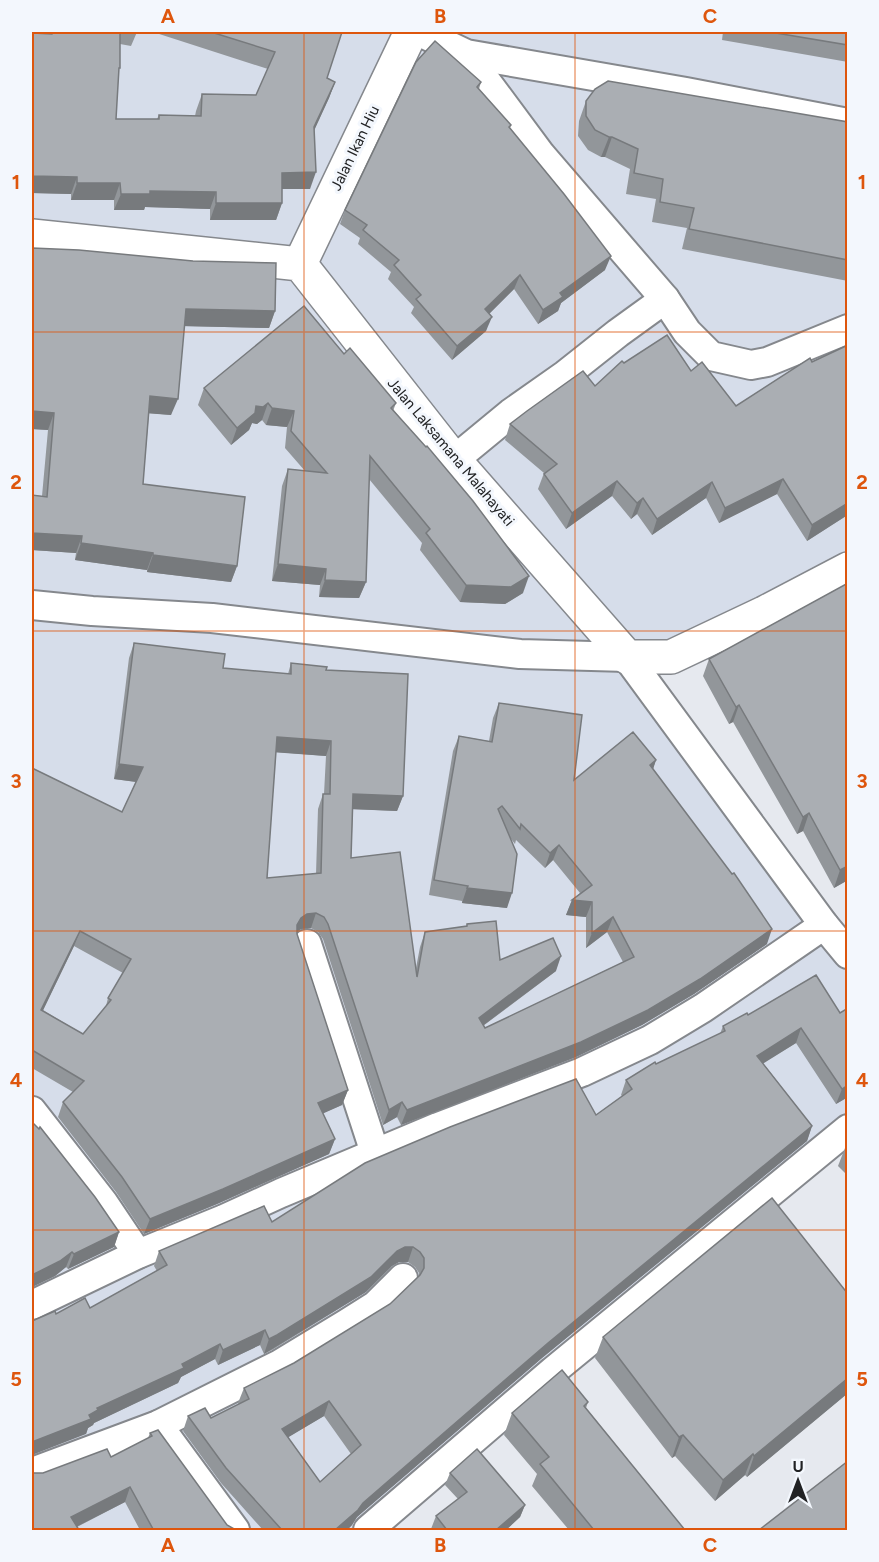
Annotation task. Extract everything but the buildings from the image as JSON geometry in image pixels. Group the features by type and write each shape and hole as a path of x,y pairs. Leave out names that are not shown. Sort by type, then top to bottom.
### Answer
{"main road":[{"name":"Jalan Ikan Hiu","path":"300,264 411,32"},
{"path":"32,236 300,264"},
{"name":"Jalan Laksamana Malahayati","path":"300,264 454,460 627,657"},
{"path":"627,657 671,657 764,613 848,569"}],"street":[{"path":"420,32 466,54 848,123"},
{"path":"466,54 541,155 665,299 687,332 711,356 751,365 767,362 848,329"},
{"path":"454,460 511,413 665,299"},
{"path":"32,605 212,618 520,654 627,657 824,925 848,954"},
{"path":"32,1305 138,1254 438,1127 582,1072 650,1040 703,1008 824,925"},
{"path":"307,944 375,1153"},
{"path":"32,1111 103,1202 138,1254"},
{"path":"377,1528 553,1371 848,1128"},
{"path":"32,1472 158,1425 280,1364 375,1305 403,1278"},
{"path":"158,1425 235,1530"}],"shaded area":[{"path":"32,32 847,32 847,569 636,670 847,954 847,1129 368,1530 32,1530"}]}
